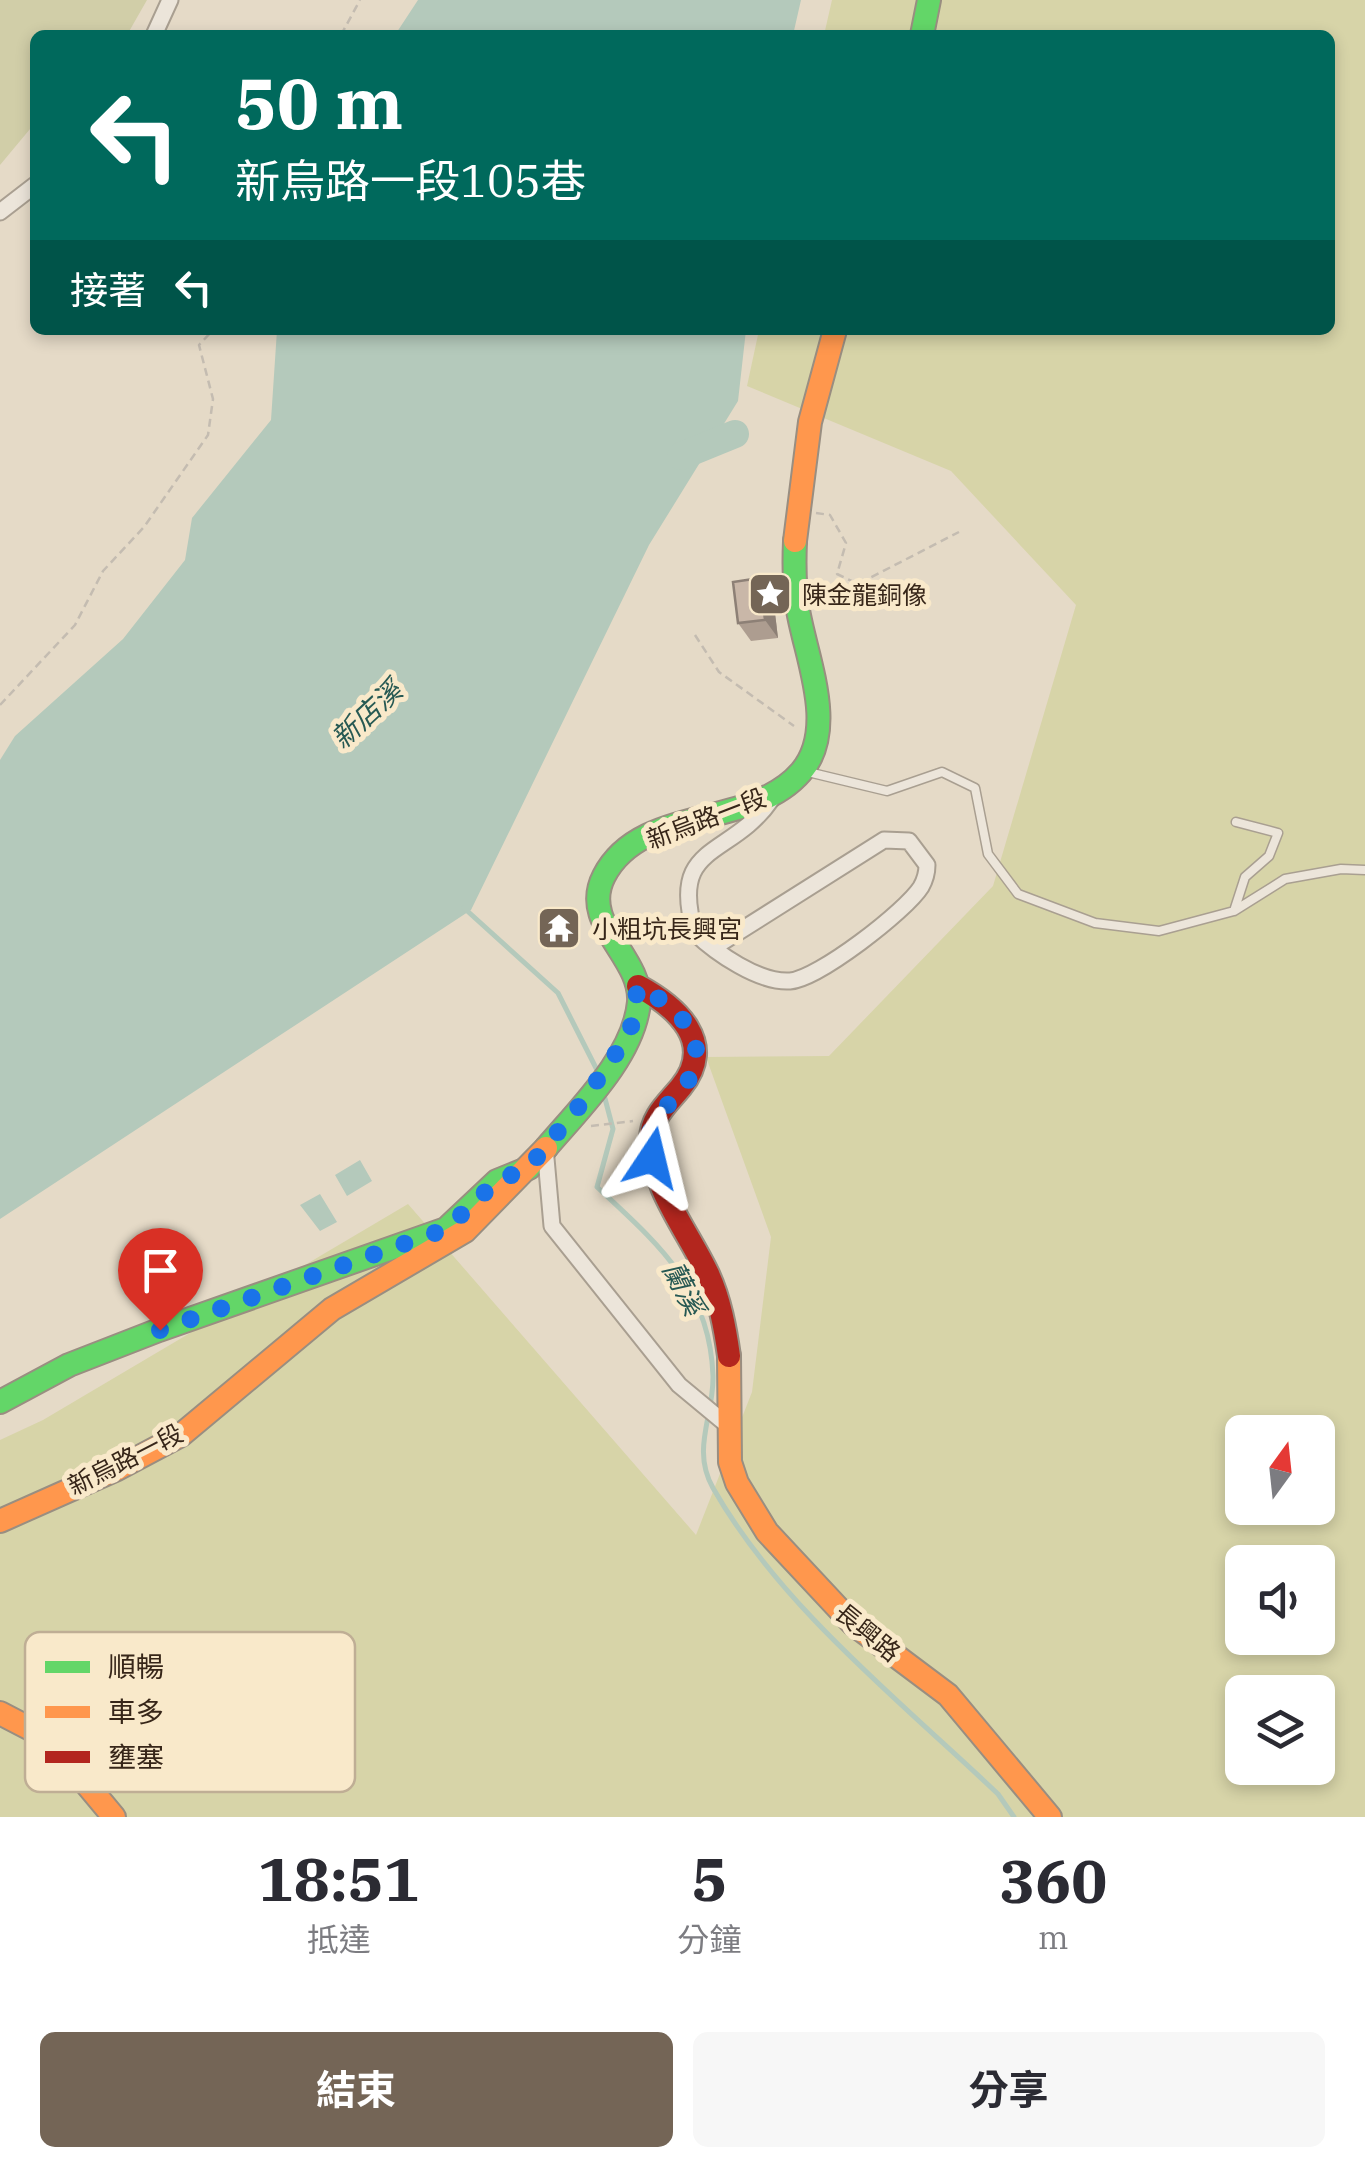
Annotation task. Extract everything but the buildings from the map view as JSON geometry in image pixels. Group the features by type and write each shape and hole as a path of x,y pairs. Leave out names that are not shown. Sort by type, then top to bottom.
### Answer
{"main road":[{"path":"923,30 929,0"},
{"path":"804,771 815,742 817,694 795,592 800,509 817,376 833,335"},
{"name":"新烏路一段","path":"0,1521 181,1436 355,1292 448,1245 546,1147 584,1116 630,1033 638,986 606,934 599,900 616,858 647,836 749,806 804,771"},
{"name":"長興路","path":"638,986 685,1018 696,1048 694,1070 658,1114 650,1133 658,1180 717,1294 726,1330 733,1399 722,1422 730,1466 743,1497 834,1606 944,1693 982,1732 1050,1817"},
{"path":"0,1402 70,1366 160,1330 446,1229 497,1181 528,1168"},
{"path":"0,1713 25,1726"},
{"path":"93,1792 114,1817"}],"street":[{"path":"156,30 170,0"},
{"path":"0,212 30,189"},
{"path":"713,948 884,840 909,841 927,865 921,888 908,903 821,968 798,979 774,978 713,948 695,932 691,919 687,890 693,867 752,821 779,789"},
{"path":"546,1147 552,1226 679,1384 722,1422"}],"lane":[{"path":"804,771 887,791 942,772 975,788 988,854 1018,894 1094,923 1158,931 1234,911 1285,879 1341,869 1365,870"},
{"path":"1234,911 1245,877 1269,856 1278,833 1236,822"}],"path":[{"path":"344,30 360,0"},
{"path":"0,706 75,625 103,572 144,527 208,435 213,399 199,344 208,335"},
{"path":"800,509 830,516 846,543 837,574 858,584 959,532"},
{"path":"696,635 719,672 815,742"},
{"path":"584,1116 646,1120"}],"shaded area":[{"path":"0,0 147,0 130,30 30,30 30,129 0,165"},
{"path":"832,0 1365,0 1365,1817 0,1817 0,1440 43,1420 408,1204 696,1535 752,1392 771,1237 706,1057 829,1056 993,886 1076,605 951,471 747,386 758,335 1335,335 1335,30 825,30"}],"water":[{"path":"418,0 801,0 794,30 398,30"},
{"name":"新店溪","path":"277,335 745,335 738,401 649,545 471,910 0,1219 0,760 15,736 123,639 185,560 192,518 271,420"},
{"path":"360,1160 372,1181 347,1196 335,1175"},
{"path":"320,1194 337,1222 320,1231 300,1205"}],"waterway":[{"path":"681,456 735,434"},
{"name":"蘭溪","path":"464,908 558,993 597,1070"},
{"name":"蘭溪","path":"603,1091 613,1129 597,1187 676,1269 691,1292 710,1345 713,1376 704,1460 713,1488 740,1531 807,1612 998,1794 1014,1817"}],"traffic: fast":[{"path":"923,30 929,0"},
{"path":"546,1148 603,1080 635,1022 637,985 599,909 598,893 604,876 621,853 643,838 754,803 780,790 801,772 812,755 818,715 797,601 795,541"},
{"path":"0,1402 69,1365 159,1330 446,1229 497,1181 529,1168"}],"traffic: slow":[{"path":"795,541 810,422 834,335"},
{"path":"0,1521 117,1469 181,1435 332,1309 465,1231 546,1148"},
{"path":"729,1356 730,1462 737,1483 767,1532 852,1623 948,1695 1050,1817"},
{"path":"0,1713 25,1726"},
{"path":"93,1792 114,1817"}],"traffic: jam":[{"path":"638,986 666,1004 688,1028 693,1041 691,1071 654,1124 653,1157 664,1192 712,1284 729,1356"}],"place":[{"name":"陳金龍銅像","path":"770,594"},
{"name":"小粗坑長興宮","path":"559,928"}],"route":[{"path":"160,1330 446,1229 474,1207 497,1181 528,1168 580,1105 630,1033 638,986 685,1018 696,1048 694,1070 680,1092 658,1114 650,1133 652,1158"}]}
